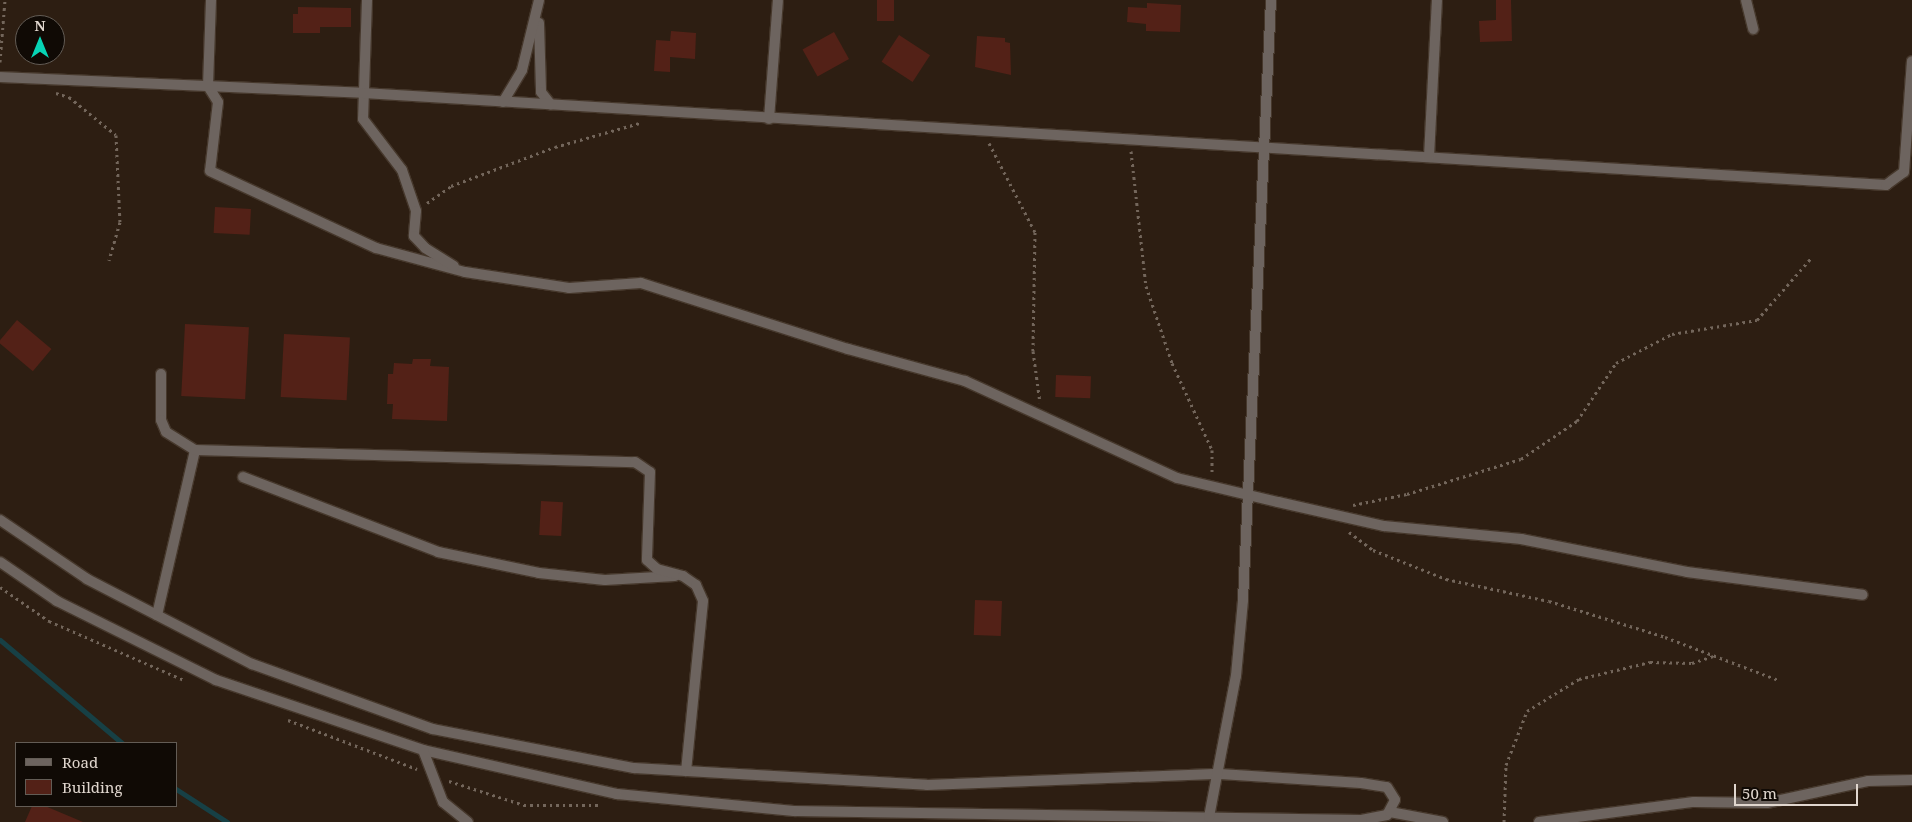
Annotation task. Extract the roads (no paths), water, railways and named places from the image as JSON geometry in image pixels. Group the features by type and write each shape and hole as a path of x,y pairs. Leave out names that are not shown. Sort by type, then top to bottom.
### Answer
{"street":[{"path":"211,0 208,86 218,102 210,171 376,248 464,272 569,288 641,283 848,349 965,381 1177,478 1384,526 1522,539 1687,572 1863,595"},
{"path":"367,0 363,119 402,170 416,211 414,236 425,248 464,272"},
{"path":"769,119 778,0"},
{"path":"1209,817 1220,774 1236,676 1248,493 1270,0"},
{"path":"1429,157 1437,0"},
{"path":"1746,0 1753,28"},
{"path":"504,102 522,70 539,4"},
{"path":"539,4 541,92 551,105"},
{"path":"0,77 363,93 982,132 1886,185 1904,172 1912,61"},
{"path":"160,374 160,420 166,432 195,450 635,462 650,472 647,560 657,569 683,576 696,585 703,601 686,771"},
{"path":"157,615 195,450"},
{"path":"243,476 438,552 539,573 605,580 683,576"},
{"path":"0,520 87,578 252,664 433,729 634,768 927,785 1220,774 1387,787 1395,800 1390,812"},
{"path":"0,562 57,601 216,680 423,750 617,794 794,811 1362,820 1390,812 1443,822"},
{"path":"423,750 443,802 468,822"},
{"path":"1539,822 1694,802 1767,803 1868,781 1912,780"}],"waterway":[{"path":"0,640 121,742"},
{"path":"178,790 227,822"}]}
